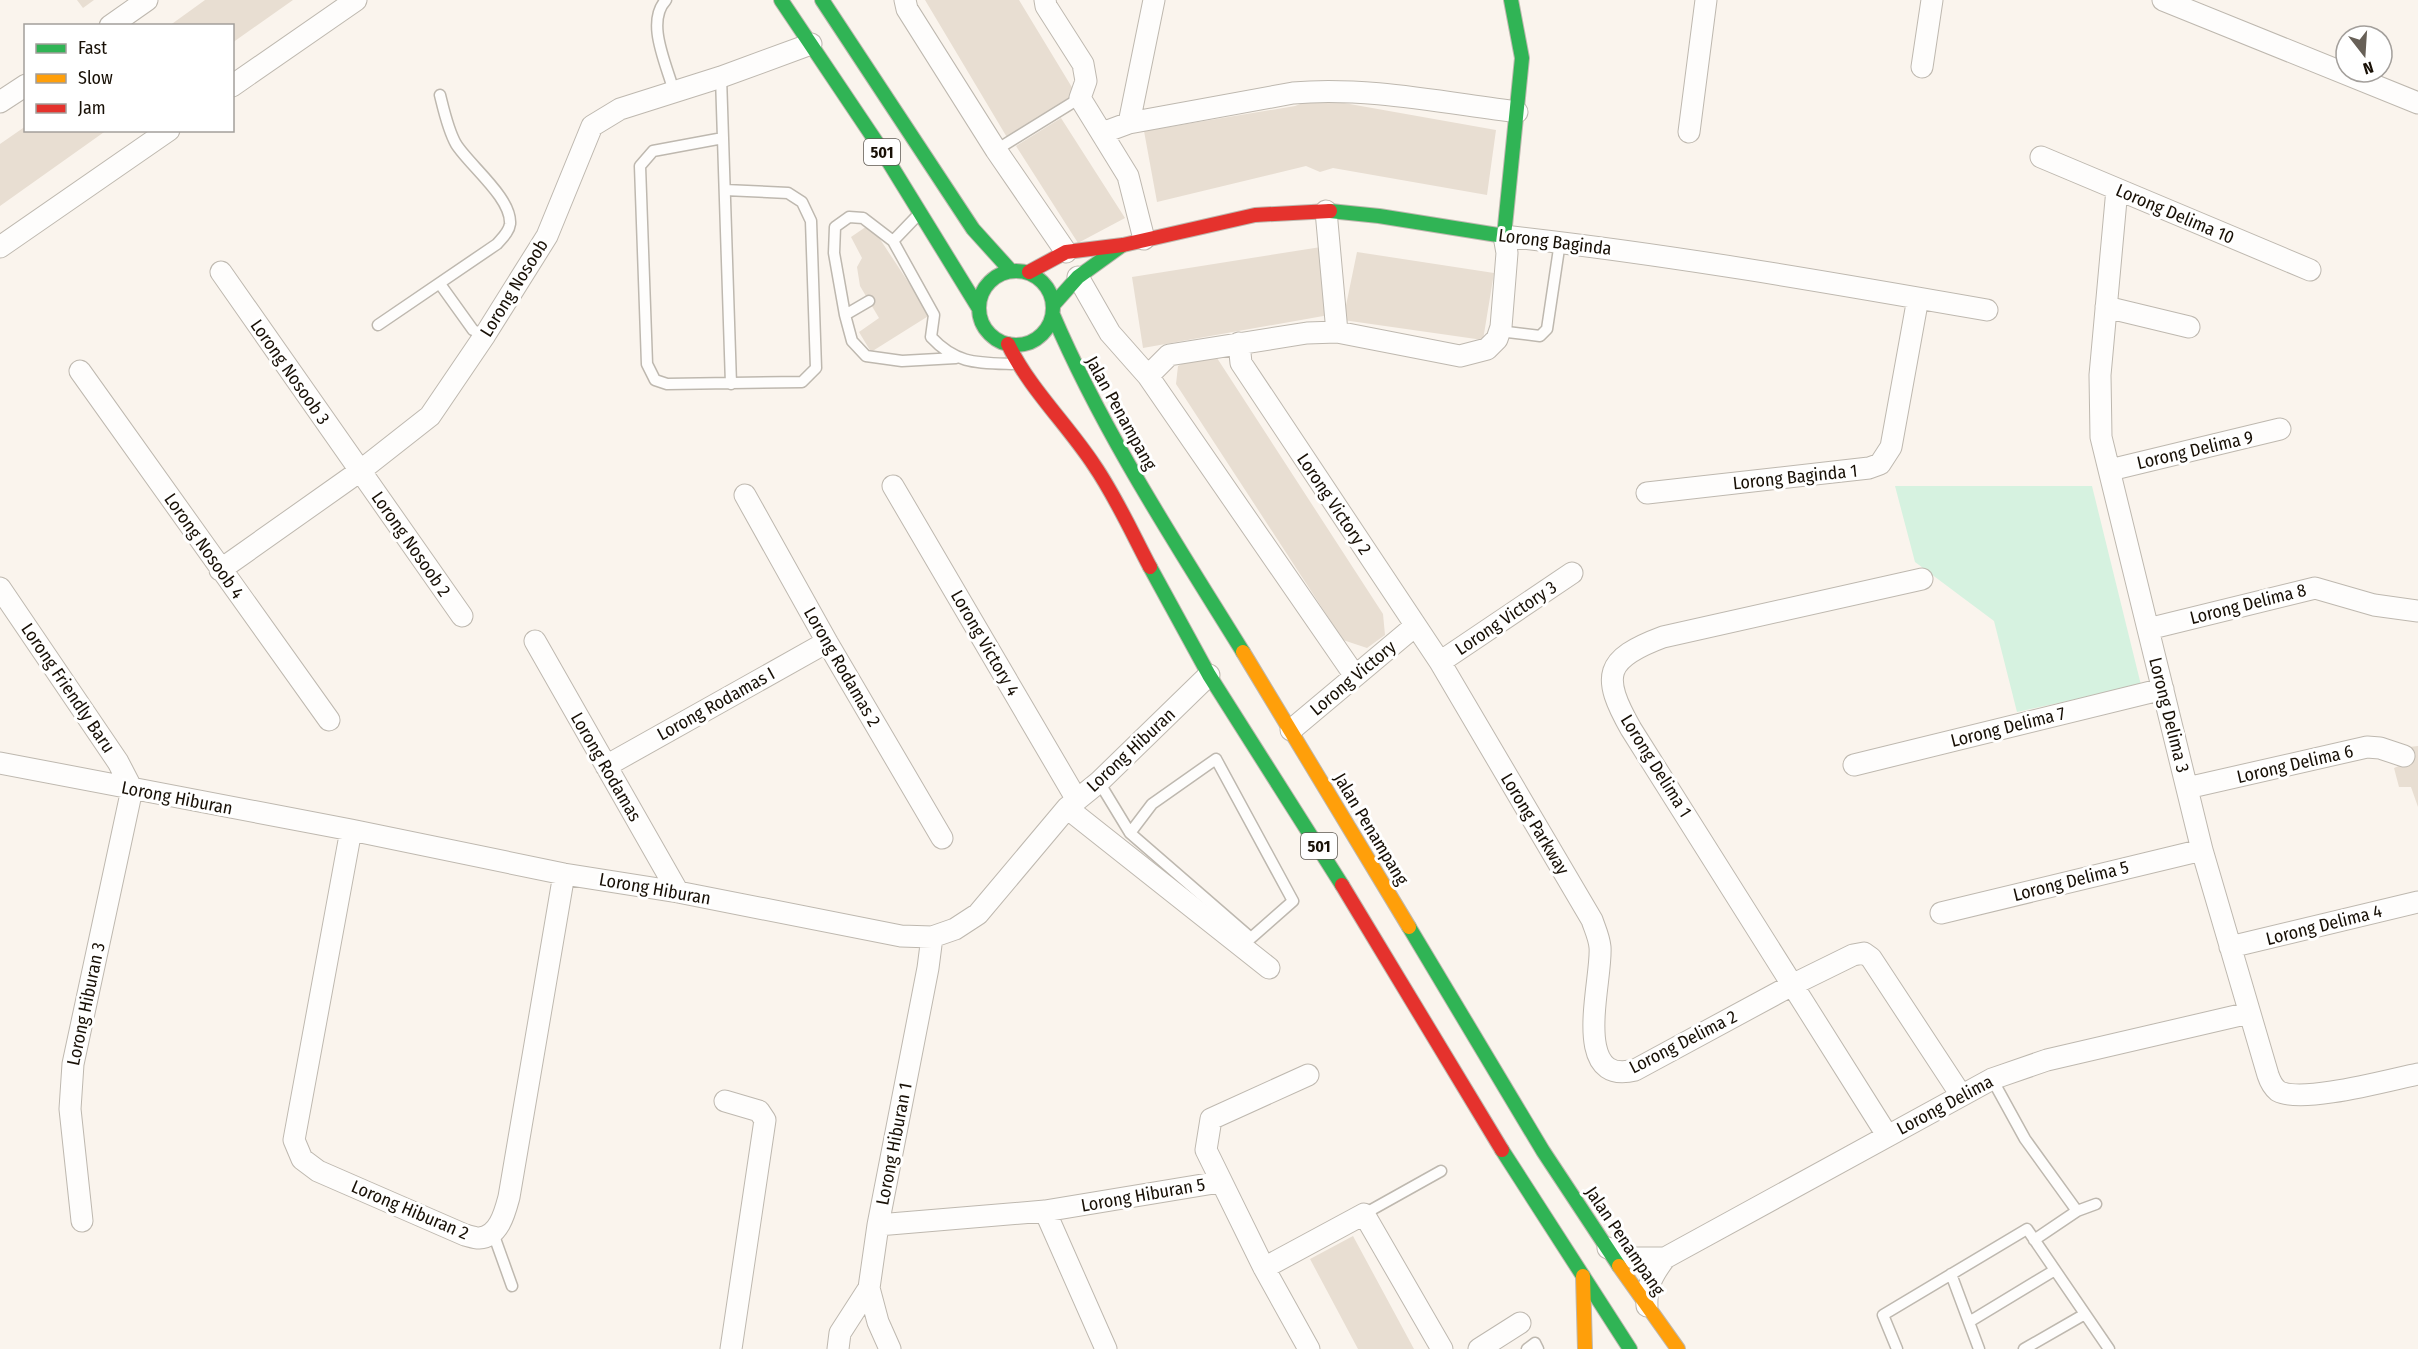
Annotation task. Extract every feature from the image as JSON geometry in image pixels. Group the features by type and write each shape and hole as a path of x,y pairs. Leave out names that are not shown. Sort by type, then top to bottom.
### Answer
{"main road":[{"name":"501","path":"782,0 920,212 978,307"},
{"name":"501","path":"822,0 973,229 1011,271"},
{"path":"1504,236 1522,58 1511,0"},
{"name":"Lorong Baginda","path":"1029,272 1066,252 1123,245 1256,214 1326,211 1379,216 1504,236"},
{"name":"Lorong Baginda","path":"1053,310 1078,277 1123,245"},
{"path":"1011,271 1029,272 1041,279 1050,291 1053,310 1047,329 1037,339 1023,345 1008,344 993,337 982,324 978,307 983,290 995,277 1011,271"},
{"name":"Jalan Penampang","path":"1053,310 1076,369 1135,477 1291,730 1543,1151 1605,1246 1678,1349"},
{"name":"501","path":"1008,344 1018,365 1071,430 1096,467 1209,675 1354,883 1516,1173 1630,1349"},
{"path":"1354,883 1364,855"},
{"path":"1583,1276 1585,1349"}],"street":[{"path":"113,24 147,0"},
{"path":"234,85 356,0"},
{"path":"904,0 907,9 996,150 1066,252"},
{"path":"1045,0 1046,6 1083,64 1086,81 1080,98 1128,176 1144,239"},
{"path":"1129,123 1154,0"},
{"path":"1689,132 1706,0"},
{"path":"1922,67 1932,0"},
{"path":"2163,0 2418,103"},
{"name":"Lorong Nosoob","path":"220,570 360,471 430,416 485,335 547,236 592,126 620,109 721,77 811,44"},
{"path":"0,102 24,85"},
{"path":"1102,133 1129,123 1293,93 1317,91 1349,92 1517,112"},
{"path":"0,247 166,132"},
{"name":"Lorong Delima 10","path":"2040,157 2310,270"},
{"name":"Lorong Delima 3","path":"2117,189 2099,404 2101,437 2202,850 2268,1075 2272,1084 2279,1091 2300,1096 2418,1074"},
{"path":"1326,211 1337,332"},
{"path":"1148,376 1169,355 1307,333 1337,332 1460,356 1487,349 1497,339 1499,331 1507,253 1504,236"},
{"name":"Lorong Baginda","path":"1504,236 1737,266 1988,310"},
{"name":"Lorong Nosoob 3","path":"221,272 360,471"},
{"path":"1078,277 1110,333 1148,376 1355,676"},
{"name":"Lorong Baginda 1","path":"1647,493 1869,468 1880,464 1891,447 1918,298"},
{"path":"2106,307 2189,327"},
{"name":"Lorong Victory 2","path":"1239,343 1241,363 1440,662"},
{"name":"Lorong Nosoob 4","path":"80,371 329,720"},
{"name":"Lorong Delima 9","path":"2110,470 2280,429"},
{"name":"Lorong Nosoob 2","path":"360,471 462,616"},
{"name":"Lorong Victory 4","path":"893,486 1072,804"},
{"name":"Lorong Rodamas 2","path":"746,495 827,642 942,838"},
{"name":"Lorong Victory 3","path":"1440,662 1572,573"},
{"name":"Lorong Delima 1","path":"1887,1135 1794,984 1631,729 1616,702 1611,685 1612,673 1617,662 1638,646 1663,637 1922,579"},
{"name":"Lorong Friendly Baru","path":"0,588 118,762 132,789"},
{"name":"Lorong Delima 8","path":"2148,629 2314,588 2374,605 2418,611"},
{"name":"Lorong Victory","path":"1291,730 1415,626"},
{"name":"Lorong Rodamas","path":"535,641 678,892"},
{"name":"Lorong Rodamas I","path":"606,766 827,642"},
{"name":"Lorong Parkway","path":"1440,662 1592,920 1600,946 1595,995"},
{"name":"Lorong Hiburan","path":"0,763 351,830 564,874 678,892 901,936 932,937 955,929 978,914 1072,804 1098,782 1209,675"},
{"name":"Lorong Delima 7","path":"1854,765 2163,689"},
{"name":"Lorong Delima 6","path":"2187,788 2367,747 2380,748 2404,756"},
{"name":"Lorong Hiburan 3","path":"82,1221 69,1108 73,1064 132,789"},
{"path":"1072,804 1269,968"},
{"name":"Lorong Hiburan 2","path":"351,830 294,1140 302,1159 318,1171 465,1235 480,1238 493,1233 504,1215 564,874"},
{"name":"Lorong Delima 5","path":"1941,913 2202,850"},
{"name":"Lorong Delima 4","path":"2230,947 2418,902"},
{"name":"Lorong Hiburan 1","path":"890,1349 878,1322 869,1288 878,1225 932,937"},
{"path":"1794,984 1853,955 1864,953 1871,958 1961,1095"},
{"name":"Lorong Delima 2","path":"1595,995 1594,1031 1601,1061 1612,1071 1624,1073 1646,1066 1794,984"},
{"name":"Lorong Delima","path":"1647,1306 1648,1285 1652,1274 1665,1258 1992,1079 2047,1060 2249,1013"},
{"path":"1220,1182 1206,1150 1211,1119 1308,1075"},
{"path":"725,1101 759,1111 765,1120 731,1349"},
{"name":"Lorong Hiburan 5","path":"878,1225 1046,1211 1220,1182 1309,1349"},
{"path":"1046,1211 1106,1349"},
{"path":"1264,1268 1364,1214 1442,1349"},
{"name":"Lorong Delima","path":"1605,1246 1634,1258 1665,1258"},
{"path":"838,1349 840,1333 869,1288"},
{"path":"1485,1347 1521,1323"}],"lane":[{"path":"666,0 658,9 656,27 674,92"},
{"path":"721,77 731,384"},
{"path":"378,325 497,244 507,234 510,224 506,208 493,188 455,143 440,95"},
{"path":"996,150 1080,98"},
{"path":"723,138 653,151 640,166 647,364 656,380 667,384 802,382 816,368 811,221 802,202 788,193 725,190"},
{"path":"893,241 920,212"},
{"path":"956,358 931,337 934,315 909,276 893,241 863,218 849,217 835,227 834,253 845,315 852,341 866,356 902,361 956,358 977,363 1018,365"},
{"path":"1499,331 1540,336 1545,333 1560,242"},
{"path":"440,284 473,330 485,335"},
{"path":"845,315 869,301"},
{"path":"1098,782 1130,833 1251,938 1293,901 1216,759 1152,804 1130,833"},
{"path":"1992,1079 2025,1139 2077,1211"},
{"path":"1364,1214 1441,1171"},
{"path":"2034,1240 2077,1211 2096,1204"},
{"path":"1897,1349 1883,1315 2026,1229 2109,1349"},
{"path":"493,1233 512,1286"},
{"path":"1969,1322 2055,1270"},
{"path":"1951,1274 1979,1349"},
{"path":"2024,1349 2085,1314"},
{"path":"1527,1349 1534,1343 1538,1349"}],"green space":[{"path":"1895,486 2092,486 2141,685 2017,712 1994,621 1915,562"}],"building":[{"path":"77,0 94,0 83,8"},
{"path":"205,0 293,0 234,42 234,24 172,24"},
{"path":"925,0 1019,0 1076,94 1008,139"},
{"path":"1327,100 1496,130 1487,195 1333,168 1320,172 1306,166 1157,202 1144,131 1295,106 1308,101"},
{"path":"1061,118 1125,218 1078,243 1016,146"},
{"path":"24,127 24,132 104,132 0,206 0,144"},
{"path":"870,224 930,315 871,352 859,332 879,318 860,286 857,267 862,258 851,237"},
{"path":"1321,247 1329,315 1143,348 1132,277"},
{"path":"1357,252 1494,273 1483,340 1343,320"},
{"path":"1192,358 1217,358 1383,614 1385,635 1367,648 1343,640 1176,384 1178,366"},
{"path":"2418,746 2418,807 2411,787 2399,787 2394,768 2413,760 2409,747"},
{"path":"1353,1236 1414,1349 1358,1349 1310,1259"}],"traffic: fast":[{"path":"781,0 879,146 978,307"},
{"path":"822,0 973,229 1011,271"},
{"path":"1330,211 1379,216 1504,236 1522,58 1511,0"},
{"path":"1054,304 1078,277 1121,246"},
{"path":"1016,271 1037,277 1047,287 1053,308 1047,329 1037,339 1016,345 995,339 985,329 979,308 985,287 995,277 1016,271"},
{"path":"1053,315 1118,445 1166,528 1243,652"},
{"path":"1150,567 1209,675 1342,885"},
{"path":"1409,927 1543,1151 1619,1266"},
{"path":"1502,1150 1630,1349"}],"traffic: slow":[{"path":"1243,652 1409,927"},
{"path":"1619,1266 1678,1349"},
{"path":"1583,1276 1585,1349"}],"traffic: jam":[{"path":"1029,272 1066,252 1123,245 1255,215 1330,211"},
{"path":"1008,344 1026,376 1102,477 1150,567"},
{"path":"1342,885 1502,1150"}]}
